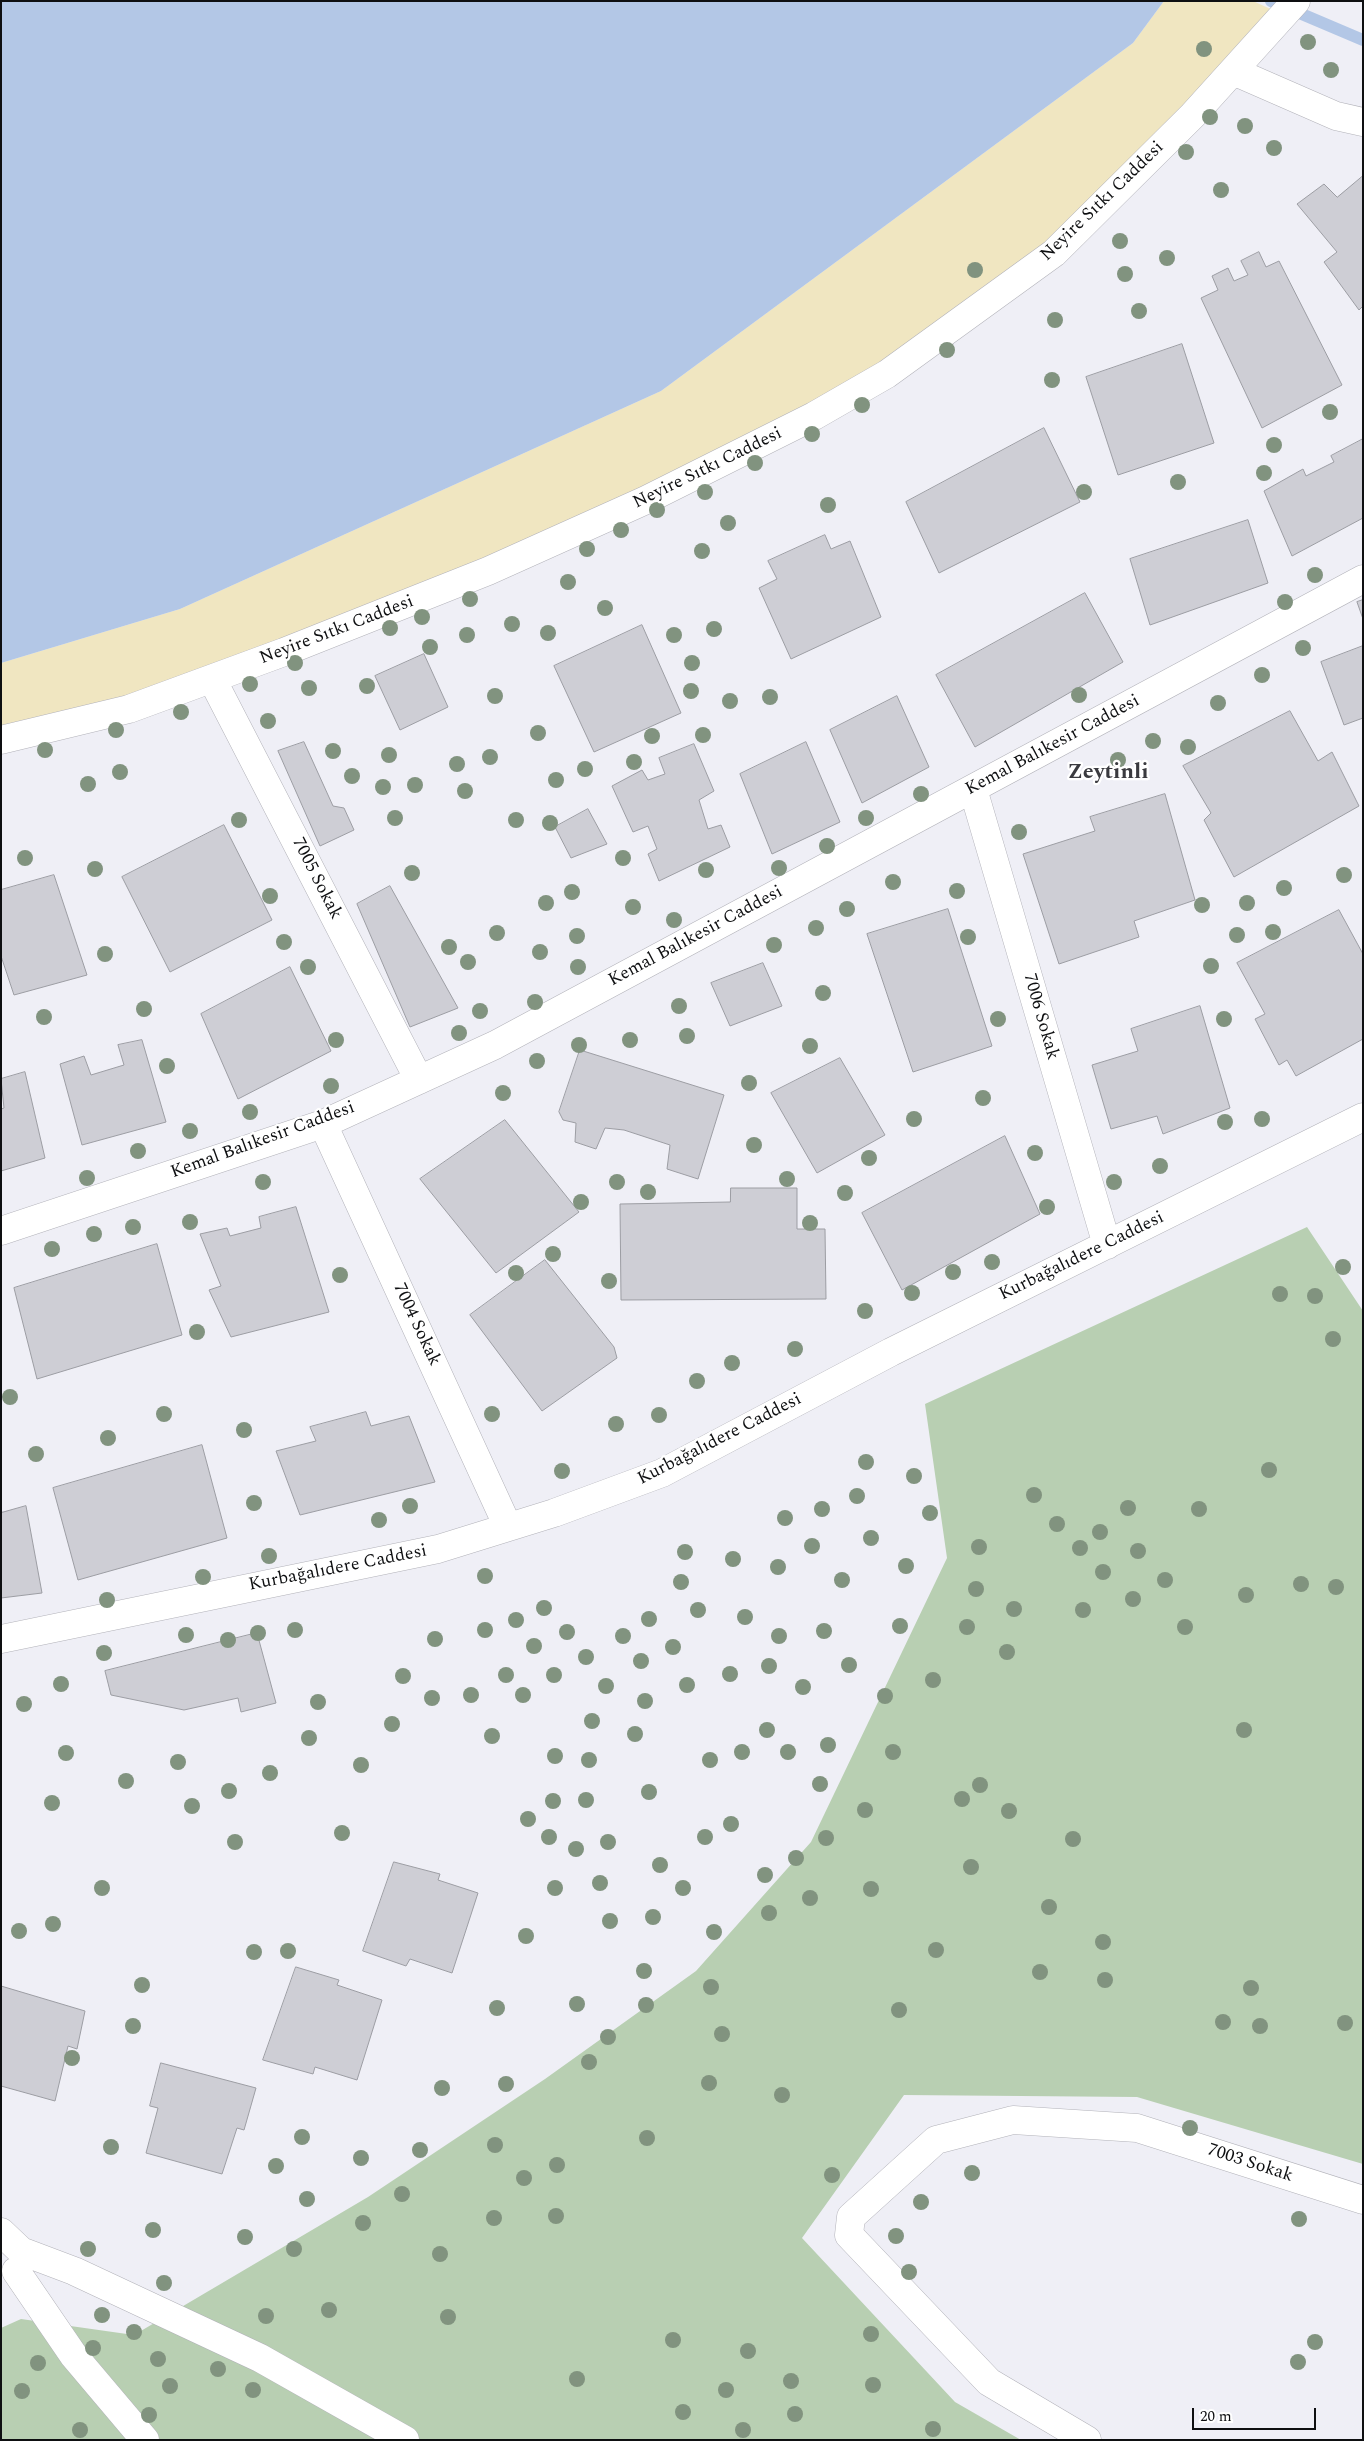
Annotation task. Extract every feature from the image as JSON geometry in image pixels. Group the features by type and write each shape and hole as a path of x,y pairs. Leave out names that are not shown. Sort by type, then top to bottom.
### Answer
{"street":[{"name":"Neyire Sıtkı Caddesi","path":"1,740 129,709 284,652 488,571 646,500 814,416 887,374 1054,253 1233,71 1296,1"},
{"path":"1233,71 1336,116 1363,122"},
{"name":"Kemal Balıkesir Caddesi","path":"1,1231 324,1124 495,1045 1363,579"},
{"name":"7005 Sokak","path":"212,678 419,1080"},
{"name":"7006 Sokak","path":"973,789 1107,1245"},
{"name":"Kurbağalıdere Caddesi","path":"1,1639 438,1549 554,1513 662,1473 891,1352 1363,1117"},
{"name":"7004 Sokak","path":"324,1124 508,1527"},
{"name":"7003 Sokak","path":"1087,2440 989,2382 849,2235 851,2217 936,2140 1012,2120 1137,2128 1363,2200"},
{"path":"1,2232 13,2270 74,2356 145,2440"},
{"path":"13,2270 74,2271 260,2358 406,2440"}],"green space":[{"path":"1307,1227 1363,1311 1363,2164 1137,2097 904,2095 802,2238 955,2402 1021,2440 1,2440 1,2328 21,2319 134,2335 368,2197 545,2079 696,1971 811,1842 947,1558 925,1404"}],"sand":[{"path":"1164,1 1253,1 1277,12 1054,253 887,374 488,571 1,740 1,663 180,609 661,391 1133,43"}],"water":[{"path":"1,1 1164,1 1133,43 661,391 180,609 1,663"}],"building":[{"path":"1363,176 1363,306 1359,310 1324,262 1337,252 1297,204 1324,184 1337,197"},
{"path":"1259,252 1266,267 1279,261 1342,385 1262,428 1201,298 1218,290 1212,276 1228,268 1234,281 1248,275 1241,261"},
{"path":"1182,344 1214,443 1118,475 1086,377"},
{"path":"1044,428 1080,502 939,573 906,502"},
{"path":"1363,439 1363,518 1292,556 1264,491 1303,469 1306,476 1334,462 1331,456"},
{"path":"1248,520 1268,583 1150,625 1130,559"},
{"path":"825,535 831,549 850,541 881,617 791,659 759,588 777,579 768,561"},
{"path":"1085,593 1123,662 975,747 936,675"},
{"path":"1363,600 1363,619 1357,602"},
{"path":"642,625 681,713 594,752 554,666"},
{"path":"1363,646 1363,718 1344,725 1321,662"},
{"path":"424,654 448,707 400,730 375,676"},
{"path":"897,696 929,767 862,803 830,730"},
{"path":"1290,711 1318,761 1332,752 1359,806 1234,877 1204,820 1211,813 1183,766"},
{"path":"304,742 333,806 344,808 354,830 320,846 278,751"},
{"path":"806,742 840,822 772,854 740,774"},
{"path":"694,744 714,791 699,800 708,829 721,825 730,847 659,881 648,854 657,849 648,826 633,832 612,786 642,770 648,780 665,774 659,758"},
{"path":"1165,794 1195,900 1134,921 1139,937 1059,964 1023,854 1095,831 1090,817"},
{"path":"588,809 607,844 571,858 555,827"},
{"path":"224,825 272,920 170,972 122,877"},
{"path":"54,875 87,975 14,995 1,956 1,890"},
{"path":"390,886 458,1008 410,1027 357,904"},
{"path":"948,909 992,1046 913,1072 867,934"},
{"path":"1339,910 1363,954 1363,1039 1296,1076 1287,1060 1279,1065 1255,1019 1265,1014 1237,963"},
{"path":"763,963 782,1006 730,1026 711,983"},
{"path":"290,967 331,1051 238,1099 201,1014"},
{"path":"1200,1006 1230,1108 1163,1134 1157,1116 1111,1129 1092,1065 1138,1051 1131,1029"},
{"path":"142,1040 166,1122 82,1145 60,1064 84,1056 91,1075 124,1065 118,1045"},
{"path":"580,1050 724,1095 698,1179 667,1169 670,1145 624,1130 605,1128 596,1149 575,1142 576,1123 563,1120 559,1112"},
{"path":"840,1058 885,1135 817,1173 771,1093"},
{"path":"25,1072 45,1158 1,1171 1,1109 4,1108 1,1079"},
{"path":"505,1120 579,1212 496,1273 420,1179"},
{"path":"1005,1136 1040,1214 902,1290 862,1213"},
{"path":"731,1188 797,1188 797,1229 825,1229 826,1299 621,1300 620,1204 730,1202"},
{"path":"296,1207 329,1312 231,1337 209,1290 221,1286 200,1234 227,1228 230,1236 261,1228 259,1217"},
{"path":"157,1244 182,1335 37,1379 14,1288"},
{"path":"545,1260 614,1347 617,1358 542,1411 470,1315"},
{"path":"366,1412 371,1426 409,1416 435,1482 300,1515 276,1451 316,1441 310,1427"},
{"path":"202,1445 227,1538 78,1580 53,1488"},
{"path":"26,1506 42,1593 1,1598 1,1510 2,1512"},
{"path":"257,1633 276,1703 241,1712 238,1698 184,1710 111,1695 105,1671"},
{"path":"394,1862 440,1874 438,1880 478,1893 452,1973 410,1959 406,1966 363,1951"},
{"path":"296,1967 339,1980 337,1985 382,2000 357,2080 315,2067 313,2074 263,2060"},
{"path":"1,1986 85,2011 77,2049 68,2046 55,2101 1,2086"},
{"path":"161,2063 256,2088 244,2130 237,2128 222,2174 146,2153 158,2108 150,2106"}],"waterway":[{"path":"1271,1 1363,40"}],"district":[{"name":"Zeytinli","path":"1108,774"}]}
